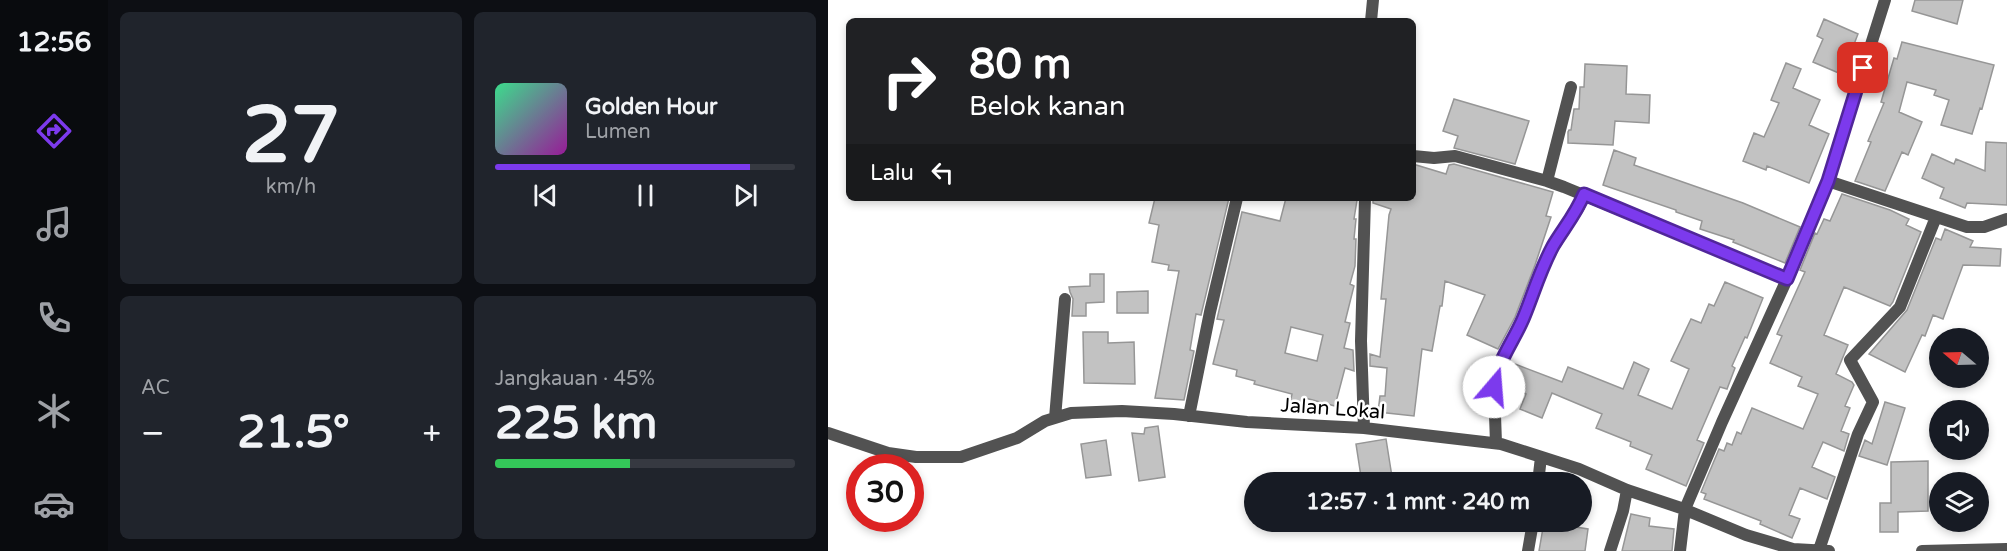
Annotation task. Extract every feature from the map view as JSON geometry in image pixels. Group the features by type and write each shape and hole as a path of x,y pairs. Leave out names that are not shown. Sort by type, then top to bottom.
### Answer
{"street":[{"path":"1371,18 1373,0"},
{"path":"1680,551 1685,509 1828,181 1885,0"},
{"path":"1547,181 1571,87"},
{"path":"1416,156 1434,158 1455,156 1547,181 1584,194 1787,279"},
{"path":"1828,181 1967,227 1984,227 2007,219"},
{"path":"1496,443 1494,387 1497,369 1523,320 1539,276 1554,246 1579,207 1584,194"},
{"path":"1189,416 1210,312 1236,201"},
{"path":"1364,428 1361,341 1365,201"},
{"path":"1819,550 1858,434 1873,402 1850,360 1900,308 1936,217"},
{"path":"1055,418 1065,299"},
{"name":"Jalan Lokal","path":"828,433 888,453 916,457 961,457 1017,438 1045,421 1071,413 1122,411 1246,422 1364,428 1496,443 1579,469 1627,490 1685,509 1746,535 1792,549 1829,551"},
{"path":"1539,472 1541,457"},
{"path":"1610,551 1627,490"},
{"path":"1528,551 1531,532"},
{"path":"1922,551 2007,549"}],"building":[{"path":"1915,0 1963,0 1957,24 1912,11"},
{"path":"1824,19 1858,34 1851,52 1857,54 1848,77 1813,62 1823,39 1817,36"},
{"path":"1902,42 1994,65 1982,109 1980,108 1972,134 1941,125 1949,100 1934,95 1936,90 1907,82 1899,112 1922,122 1908,155 1902,152 1885,191 1855,181 1871,142 1868,141 1884,103 1881,102 1894,58 1897,59"},
{"path":"1786,63 1801,69 1793,88 1820,100 1809,125 1829,134 1809,183 1767,166 1766,170 1743,161 1754,133 1764,137 1779,103 1771,100"},
{"path":"1585,64 1627,66 1626,94 1650,95 1649,123 1615,121 1613,145 1568,143 1568,132 1571,130 1574,109 1579,109 1580,87 1584,87"},
{"path":"1454,99 1529,121 1515,164 1454,148 1458,136 1443,131"},
{"path":"1986,142 2007,143 2007,205 1967,203 1965,208 1940,198 1944,188 1922,178 1932,154 1954,164 1956,159 1985,171"},
{"path":"1614,150 1636,158 1634,165 1743,203 1800,227 1785,263 1733,242 1734,240 1700,229 1702,221 1603,185"},
{"path":"1454,164 1553,192 1546,216 1551,217 1535,265 1515,317 1498,349 1467,335 1485,295 1445,281 1432,351 1422,349 1414,416 1378,412 1380,396 1385,396 1387,368 1370,366 1370,354 1380,357 1386,299 1381,299 1391,209 1373,203 1373,201 1416,201 1416,165 1446,174 1449,165"},
{"path":"1842,194 1909,219 1906,225 1921,232 1890,306 1844,287 1824,335 1848,345 1836,374 1854,385 1845,406 1850,408 1841,431 1849,434 1844,451 1823,442 1812,467 1835,477 1827,499 1800,488 1789,515 1800,519 1792,538 1760,524 1761,521 1704,499 1706,494 1701,492 1719,449 1724,451 1727,443 1732,445 1737,432 1741,434 1752,408 1803,429 1818,394 1798,386 1802,377 1770,363 1782,336 1777,334 1805,272 1800,270 1815,233 1817,234 1824,219 1830,221"},
{"path":"1154,201 1228,201 1201,315 1196,314 1190,350 1194,351 1184,400 1155,398 1179,271 1168,270 1169,265 1152,262 1159,225 1149,223"},
{"path":"1285,201 1357,201 1354,219 1356,219 1355,266 1350,284 1354,286 1345,322 1350,323 1344,348 1353,350 1354,371 1345,368 1335,406 1305,398 1302,411 1289,408 1292,394 1254,384 1255,381 1236,376 1237,370 1213,364 1224,320 1217,319 1242,212 1280,221","holes":["1291,327 1323,335 1317,361 1285,353"]},
{"path":"1945,229 1973,241 1970,247 2001,249 2000,266 1963,265 1943,319 1933,315 1925,336 1922,335 1905,372 1869,354 1907,310 1936,238 1941,240"},
{"path":"1090,274 1104,274 1104,302 1086,303 1086,316 1072,316 1073,299 1069,287 1090,286"},
{"path":"1725,282 1763,298 1747,338 1745,337 1732,366 1735,368 1727,389 1720,387 1697,440 1704,443 1686,486 1646,469 1652,455 1630,446 1631,442 1596,428 1602,414 1552,393 1542,418 1520,409 1526,394 1506,386 1515,364 1562,382 1568,367 1623,389 1634,362 1649,369 1638,395 1672,409 1689,369 1671,361 1691,319 1701,323 1709,304 1714,306"},
{"path":"1148,291 1148,313 1117,313 1117,292"},
{"path":"1083,332 1108,332 1108,343 1134,342 1135,384 1084,383"},
{"path":"1885,402 1905,408 1887,465 1859,456 1865,440 1872,444"},
{"path":"1158,426 1165,477 1139,481 1132,433 1144,434 1145,428"},
{"path":"1386,439 1391,472 1360,472 1356,444"},
{"path":"1106,440 1111,475 1086,478 1081,444"},
{"path":"1928,461 1928,511 1898,512 1898,532 1880,532 1880,503 1891,503 1891,462"},
{"path":"1631,514 1650,518 1649,526 1674,529 1672,551 1622,551"},
{"path":"1542,532 1588,532 1585,551 1539,551"}],"route":[{"path":"1494,387 1497,369 1523,320 1539,276 1554,246 1579,207 1584,194 1787,279 1828,181 1863,68"}]}
